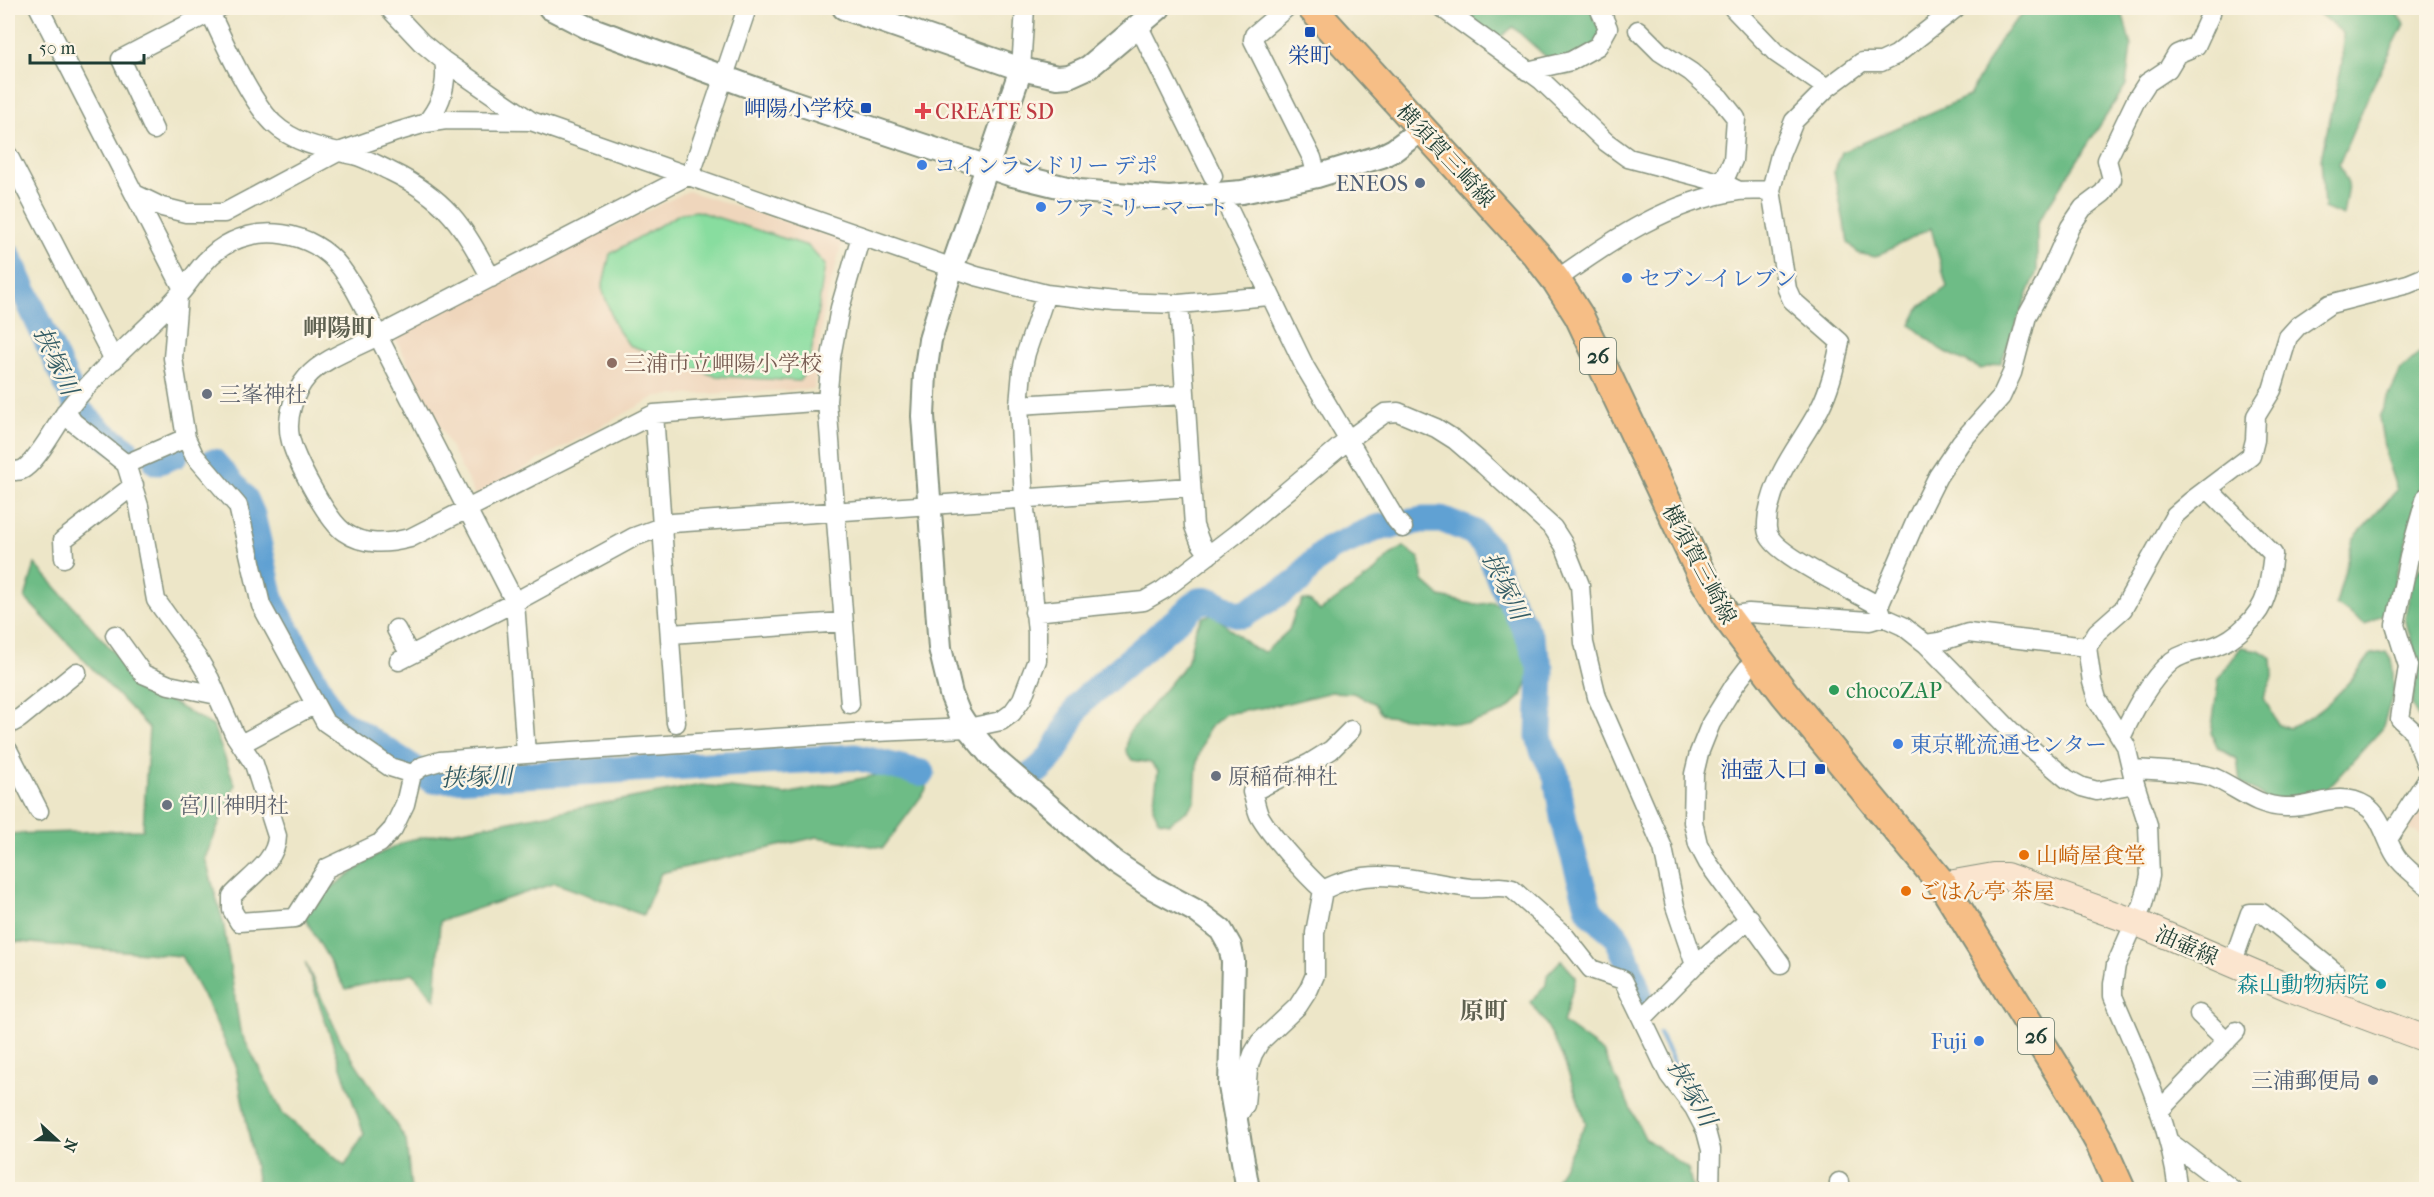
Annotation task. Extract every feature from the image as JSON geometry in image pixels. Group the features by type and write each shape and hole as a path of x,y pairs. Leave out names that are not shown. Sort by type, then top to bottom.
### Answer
{"main road":[{"name":"横須賀三崎線","path":"1312,8 1485,197 1556,280 1579,316 1701,574 1725,616 1758,661 1943,885 2070,1090 2100,1143 2121,1190"},
{"name":"油壷線","path":"1943,885 2006,876 2135,922 2292,989 2427,1039"}],"street":[{"path":"39,8 135,194 181,293 173,358 186,438 194,455 238,506 261,605 330,728 390,767 416,771 440,761 852,733 968,728 1001,721 1022,699 1037,660 1019,405 1026,353 1046,294"},
{"path":"389,8 421,42 444,61 531,121 976,276 1046,294 1115,302 1179,304 1269,296"},
{"path":"550,8 586,27 724,77 988,168 1079,191 1146,197 1192,197 1242,192 1317,176 1382,156 1422,129"},
{"path":"747,8 694,165 687,176 321,366 307,376 293,402 290,437 315,493 334,523 359,539 384,544 410,538 654,414 827,401"},
{"path":"844,8 1022,69 1057,77 1089,67 1159,8"},
{"path":"1025,8 1022,69 936,320 925,374 923,416 940,648 951,694 968,728 991,756 1114,862 1153,888 1196,911 1221,930 1230,946 1233,962 1230,1086 1248,1190"},
{"path":"1286,8 1254,35 1253,40 1312,158 1317,176"},
{"path":"1442,8 1541,81 1606,142 1628,158 1731,187 1771,190"},
{"path":"1527,71 1571,61 1598,46 1608,28 1599,8"},
{"path":"1733,8 1776,53 1827,88"},
{"path":"1956,8 1896,56 1881,62 1862,62 1827,88 1794,121 1783,147 1771,190 1786,289 1792,300 1840,342 1837,360 1821,406 1775,484 1767,532 1773,542 1791,555 1881,611 1926,644 2015,735 2067,778 2082,787 2097,791 2134,777 2213,776 2240,794 2268,805 2287,808 2335,798 2351,800 2367,807 2388,839 2397,858 2427,885"},
{"path":"154,130 121,59 213,9 237,67 272,122 300,140 336,153 354,155 373,163 405,178 431,195 460,224 491,278"},
{"path":"1725,616 1749,613 1870,621 1881,611 1917,518 1938,476 1961,442 2001,397 2012,374 2027,316 2044,285 2070,227 2083,208 2103,193 2112,179 2107,160 2136,100 2147,83 2168,69 2177,54 2196,46 2211,13"},
{"path":"1138,25 1213,176"},
{"path":"1638,30 1660,52 1691,72 1720,98 1736,118 1731,187"},
{"path":"426,123 434,114 443,93 446,72 444,61"},
{"path":"135,194 162,207 186,213 224,213 336,153 426,123 446,120 531,121"},
{"path":"8,155 114,360"},
{"path":"1556,280 1635,227 1665,212 1731,187"},
{"path":"1230,212 1305,367 1399,524"},
{"path":"224,213 230,243"},
{"path":"8,470 18,471 25,468 72,405 181,293 208,258 230,243 270,232 293,235 316,246 340,267 515,602 526,754"},
{"path":"850,704 827,401 831,357 840,308 861,236"},
{"path":"2178,1190 2171,1143 2114,996 2116,965 2143,904 2150,876 2148,825 2126,746 2097,699 2087,647 2097,632 2123,609 2175,515 2251,456 2255,440 2256,416 2272,390 2288,337 2298,326 2330,304 2408,284 2425,277"},
{"path":"1179,304 1194,526 1200,542 1209,555"},
{"path":"1019,405 1184,395"},
{"path":"72,405 73,422 126,464 134,485 149,551 156,600 199,660 234,734 255,764 264,800 277,836 277,847 272,857 232,896 232,910 238,922 295,918 327,868 380,843 393,829 405,804 416,771"},
{"path":"1034,612 1144,601 1163,590 1209,555 1282,497 1348,440 1385,413 1398,412 1410,416 1455,440 1553,528 1574,567 1580,585 1584,643 1597,697 1663,848 1675,906 1695,965"},
{"path":"654,414 676,723"},
{"path":"126,464 186,438"},
{"path":"64,558 63,540 134,485"},
{"path":"396,629 404,658 515,602 634,537 662,525 1190,487"},
{"path":"2121,738 2132,715 2154,681 2172,661 2190,652 2213,647 2230,640 2251,619 2266,597 2273,554 2208,489"},
{"path":"2427,497 2409,557 2396,625 2408,666 2400,719 2413,731 2427,764"},
{"path":"670,634 843,622"},
{"path":"1926,644 1968,633 2087,647"},
{"path":"115,635 143,674 169,685 217,695"},
{"path":"1758,661 1747,669 1734,686 1711,723 1699,753 1694,784 1693,822 1698,844 1708,863 1782,964"},
{"path":"8,724 19,719 77,672"},
{"path":"241,744 315,704"},
{"path":"1323,890 1269,829 1259,815 1252,792 1331,750 1351,729"},
{"path":"8,750 39,811"},
{"path":"2388,839 2427,781"},
{"path":"1323,890 1336,883 1383,874 1473,888 1505,886 1512,889 1564,936 1591,969 1623,980 1669,1075 1694,1108 1706,1131 1711,1150 1710,1190"},
{"path":"1235,1120 1245,1105 1248,1069 1253,1054 1260,1042 1298,1006 1315,975 1315,933 1323,890"},
{"path":"2232,964 2250,913 2262,913 2335,972"},
{"path":"1642,1019 1695,965 1750,918"},
{"path":"2160,1110 2232,1036 2199,1014"},
{"path":"2171,1143 2234,1190"}],"shaded area":[{"name":"三浦市立岬陽小学校","path":"688,191 843,240 824,307 814,389 657,396 475,495 394,336"},
{"path":"2426,799 2426,842 2418,833 2407,829"}],"green space":[{"path":"1443,8 1610,8 1614,13 1579,71 1566,75 1513,27 1497,40"},
{"path":"2027,8 2121,8 2131,46 2126,85 2037,223 2037,271 2001,363 1981,369 1940,349 1911,325 1920,307 1947,287 1931,228 1875,257 1858,253 1848,242 1834,172 1842,152 1969,96 2002,36"},
{"path":"2312,8 2393,8 2404,24 2369,94 2339,164 2348,184 2343,216 2324,208 2321,158 2342,64 2343,33"},
{"path":"697,211 808,246 825,265 809,368 799,381 715,376 629,345 615,326 602,288 610,254 681,213"},
{"path":"2426,347 2426,466 2387,612 2365,624 2336,604 2353,539 2397,490 2386,458 2379,417 2401,370"},
{"path":"1404,547 1419,558 1423,581 1441,597 1476,605 1493,602 1502,607 1515,623 1531,671 1522,696 1504,712 1468,724 1386,716 1374,703 1353,693 1331,692 1284,704 1225,714 1208,729 1197,761 1195,801 1187,811 1169,823 1159,821 1153,808 1158,771 1151,763 1132,760 1126,751 1128,734 1187,663 1196,628 1203,617 1213,614 1254,649 1265,652 1289,630 1295,612 1303,600 1310,601 1320,611 1373,573 1390,555"},
{"path":"2426,563 2426,720 2418,717 2412,705 2418,666 2405,618 2412,580"},
{"path":"35,564 145,687 213,726 235,785 205,858 223,921 240,1031 283,1114 345,1166 364,1134 305,962 341,1041 406,1140 411,1189 259,1189 236,1066 207,1003 181,956 8,941 8,834 143,830 149,728 25,598"},
{"path":"2241,647 2259,650 2272,658 2273,677 2264,698 2278,724 2289,728 2324,707 2345,687 2371,654 2387,652 2392,660 2394,691 2382,729 2327,789 2290,800 2265,798 2240,782 2237,759 2218,748 2211,733 2219,678"},
{"path":"926,765 926,790 883,848 817,837 661,873 643,915 555,883 440,921 435,1000 413,973 346,989 300,910 377,855 409,840 701,785 786,794"},
{"path":"1561,960 1576,977 1563,1023 1603,1052 1645,1138 1688,1169 1693,1189 1649,1190 1644,1187 1627,1190 1562,1189 1555,1182 1586,1123 1557,1044 1530,1002 1546,985 1547,975"}],"waterway":[{"name":"挟塚川","path":"8,256 80,412 102,433 125,449"},
{"name":"挟塚川","path":"157,462 175,455"},
{"name":"挟塚川","path":"213,462 245,499 252,515 272,603 332,713 337,719 432,780 856,757 922,773"},
{"name":"挟塚川","path":"1028,777 1039,769 1054,752 1082,701 1199,601 1211,601 1243,615 1299,581 1311,565 1329,549 1376,528 1423,520 1444,520 1473,532 1488,548 1500,580 1530,638 1541,669 1539,736 1543,750 1556,775 1564,822 1589,909 1616,936 1639,995"},
{"name":"挟塚川","path":"1659,1033 1681,1077"}],"place":[{"name":"栄町","path":"1310,32"},
{"name":"岬陽小学校","path":"866,108"},
{"name":"CREATE SD","path":"923,111"},
{"name":"コインランドリー デポ","path":"922,165"},
{"name":"ENEOS","path":"1420,183"},
{"name":"ファミリーマート","path":"1041,207"},
{"name":"セブン-イレブン","path":"1627,278"},
{"name":"三浦市立岬陽小学校","path":"612,363"},
{"name":"三峯神社","path":"207,394"},
{"name":"chocoZAP","path":"1834,690"},
{"name":"東京靴流通センター","path":"1898,744"},
{"name":"油壺入口","path":"1820,769"},
{"name":"原稲荷神社","path":"1216,776"},
{"name":"宮川神明社","path":"167,805"},
{"name":"山崎屋食堂","path":"2024,855"},
{"name":"ごはん亭 茶屋","path":"1906,891"},
{"name":"森山動物病院","path":"2381,984"},
{"name":"Fuji","path":"1979,1041"},
{"name":"三浦郵便局","path":"2373,1080"}],"district":[{"name":"岬陽町","path":"339,328"},
{"name":"原町","path":"1484,1011"}]}
